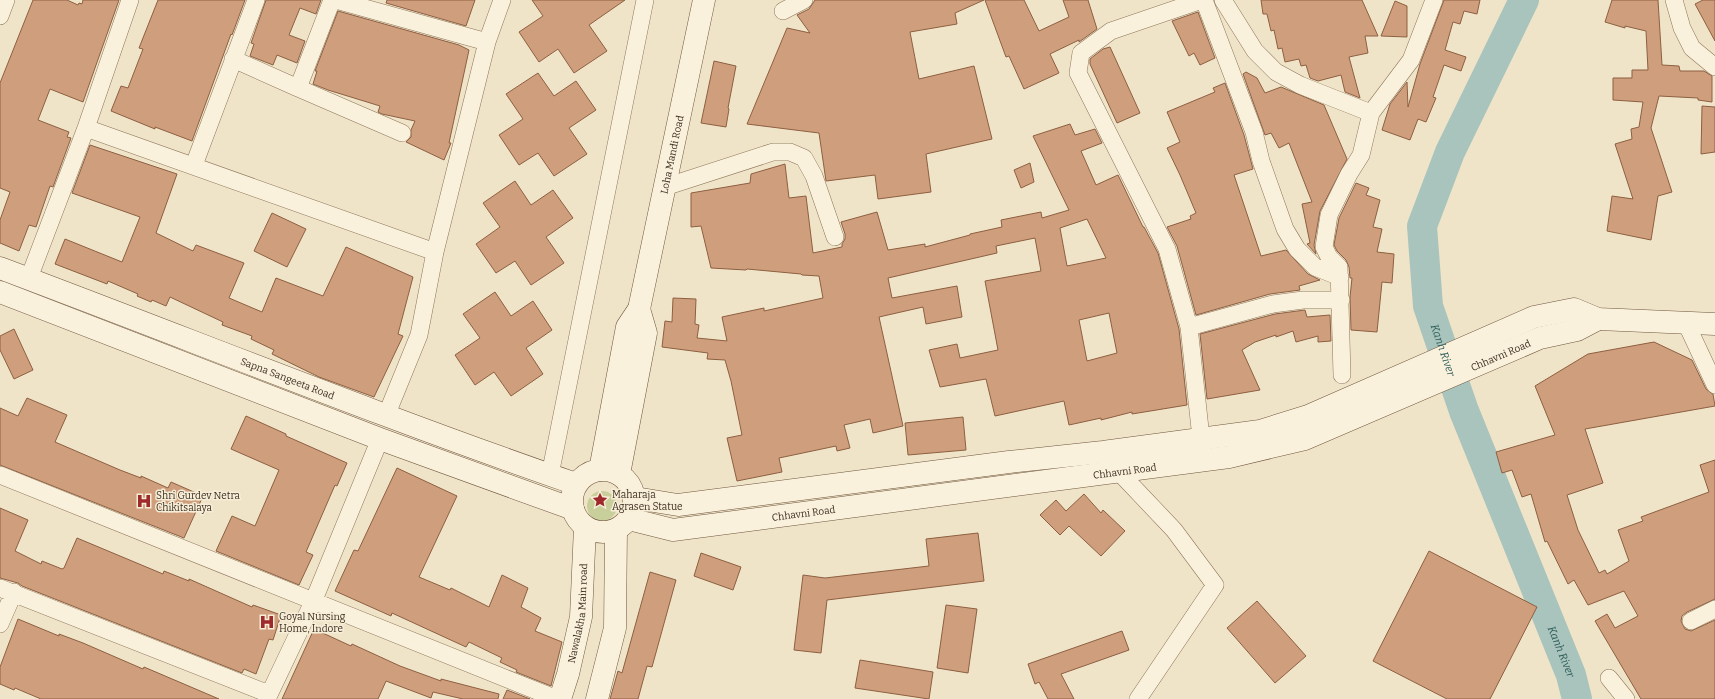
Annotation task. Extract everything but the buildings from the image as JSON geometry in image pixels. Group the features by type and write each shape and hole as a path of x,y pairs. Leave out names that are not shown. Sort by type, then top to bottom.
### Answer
{"main road":[{"name":"Loha Mandi Road","path":"609,472 627,327 639,309 704,0"},
{"name":"Sapna Sangeeta Road","path":"0,268 386,416 576,484"},
{"path":"0,292 380,439 573,509"},
{"name":"Chhavni Road","path":"1387,393 1534,317 1574,309 1598,319 1715,324"},
{"name":"Chhavni Road","path":"622,524 673,530 1229,457 1305,439 1331,417 1387,393 1540,338 1577,330 1598,319"},
{"name":"Chhavni Road","path":"635,498 678,505 1260,431 1308,416 1331,417"},
{"path":"596,470 624,476 632,488 635,498 633,512 622,524 605,532 595,531 585,527 578,519 573,509 571,500 576,484 585,475 596,470"},
{"path":"597,699 615,628 622,524"},
{"name":"Nawalakha Main road","path":"558,699 568,674 581,617 585,527"}],"street":[{"path":"0,16 6,0"},
{"path":"29,278 86,128 130,0"},
{"path":"194,165 256,0"},
{"path":"298,88 332,0"},
{"path":"336,0 382,7 487,42"},
{"path":"386,416 419,335 435,252 487,42 502,0"},
{"path":"550,475 645,0"},
{"path":"783,11 804,0"},
{"path":"1200,461 1201,438 1189,327 1167,249 1078,73 1081,53 1111,31 1203,0 1254,132 1261,161 1285,229 1297,250 1315,267 1340,277"},
{"path":"1223,0 1255,51 1276,72 1300,84 1371,113"},
{"path":"1342,375 1339,267 1329,257 1324,247 1329,215 1349,174 1361,155 1371,113 1411,60 1434,0"},
{"path":"1674,0 1682,28 1692,48 1715,67"},
{"path":"233,59 402,133"},
{"path":"86,128 194,165 435,252"},
{"path":"665,187 773,152 790,152 804,158 810,170 835,237"},
{"path":"1189,327 1273,304 1303,300 1341,300"},
{"path":"1686,322 1715,385"},
{"path":"0,624 7,590 268,697 313,602 380,439"},
{"path":"1119,472 1174,530 1215,585 1138,699"},
{"path":"0,475 313,602 558,699"},
{"path":"1691,621 1715,609"},
{"path":"1609,678 1626,699"}],"green space":[{"path":"602,491 613,495 617,506 613,517 602,521 591,517 587,506 591,495"}],"waterway":[{"name":"Kanh River","path":"1524,0 1450,152 1422,226 1428,306 1464,411 1571,675 1577,699"}],"place":[{"name":"Maharaja Agrasen Statue","path":"600,500"},
{"name":"Shri Gurdev Netra Chikitsalaya","path":"144,501"},
{"name":"Goyal Nursing Home, Indore","path":"267,622"}]}
